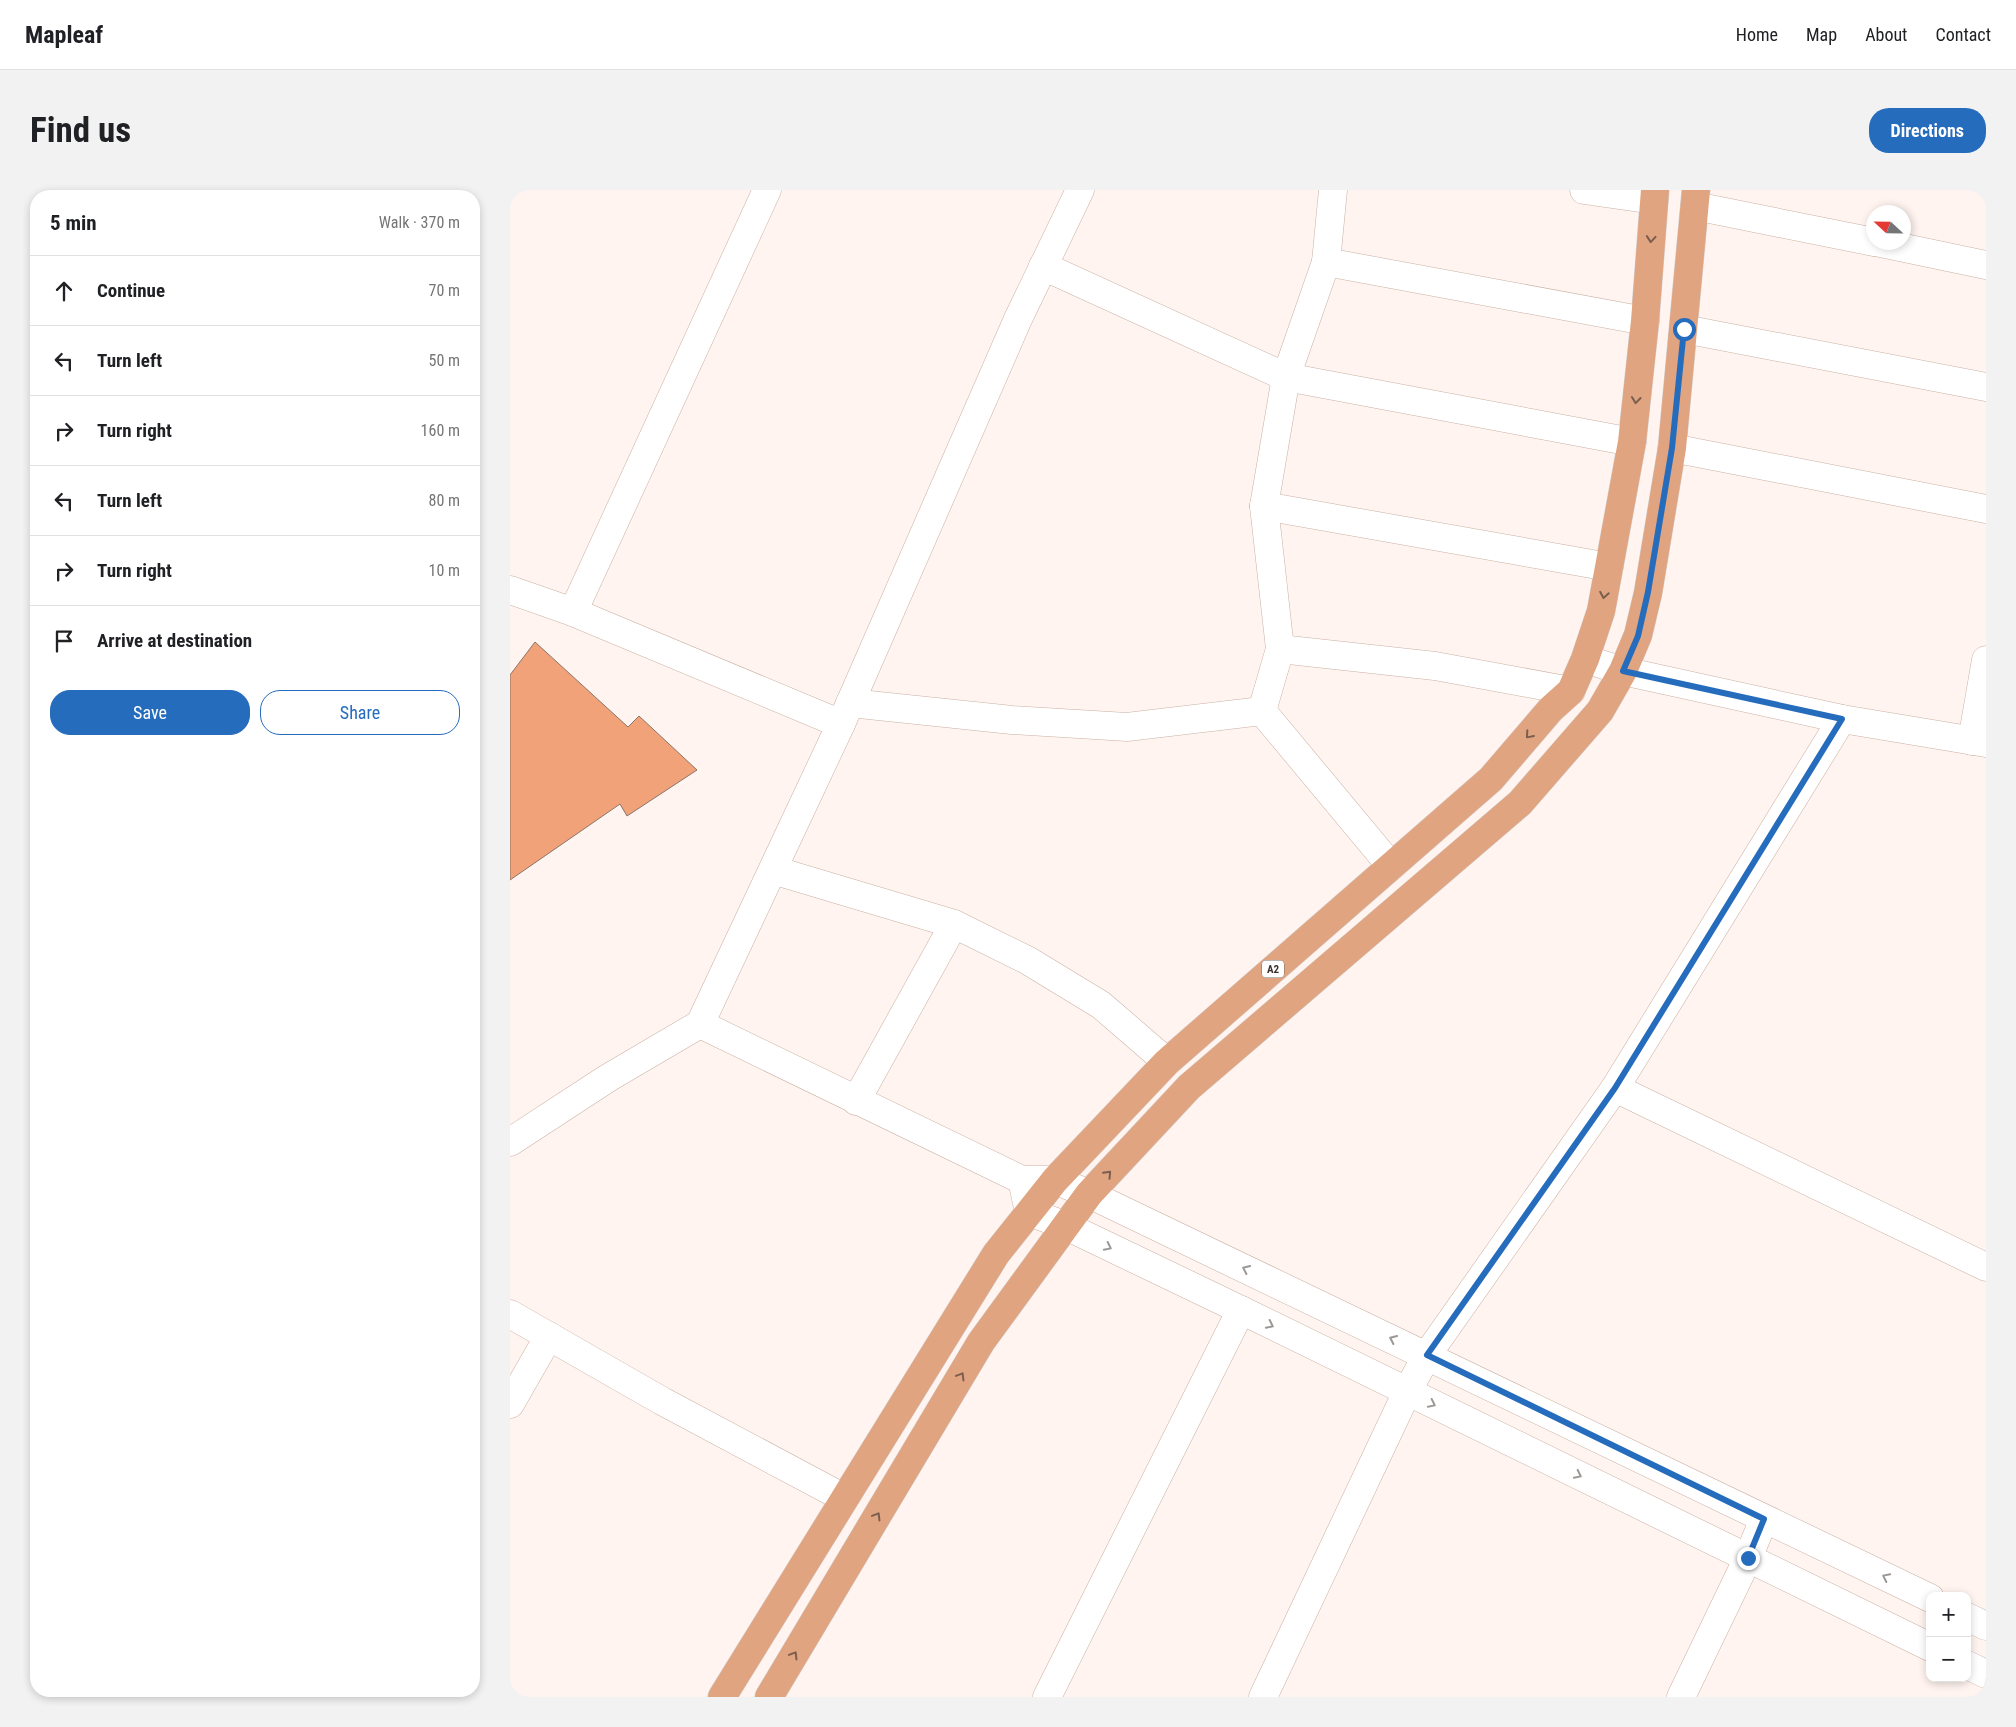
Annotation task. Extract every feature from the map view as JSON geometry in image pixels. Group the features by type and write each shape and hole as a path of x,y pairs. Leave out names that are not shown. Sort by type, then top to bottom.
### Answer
{"main road":[{"name":"A2","path":"722,1697 996,1254 1055,1180 1167,1062 1491,779 1551,709 1571,691 1586,659 1601,611 1632,442 1645,321 1655,195"},
{"path":"769,1697 981,1342 1064,1225 1089,1194 1189,1087 1520,803 1600,711 1623,671 1638,636 1648,592 1672,448 1696,198"}],"street":[{"path":"573,612 767,190"},
{"path":"510,1142 608,1078 700,1024 846,714 1043,266 1080,190"},
{"path":"1262,711 1280,649 1264,506 1286,378 1326,262 1333,190"},
{"path":"1584,190 1655,195"},
{"path":"1696,198 1866,240"},
{"path":"1911,249 1986,264"},
{"path":"1326,262 1645,321"},
{"path":"1043,266 1286,378 1632,442"},
{"path":"1684,329 1986,387"},
{"path":"1672,448 1986,509"},
{"path":"1264,506 1609,567"},
{"path":"510,590 846,714 1127,726 1262,711"},
{"path":"1280,649 1435,666 1571,691"},
{"path":"1586,659 1623,671 1842,719 1979,742 1986,660"},
{"path":"1262,711 1391,866"},
{"path":"1263,1697 1407,1392 1427,1355 1615,1088 1842,719"},
{"path":"773,870 954,924 1027,960 1101,1005 1167,1062"},
{"path":"856,1102 954,924"},
{"path":"700,1024 856,1102 1022,1180 1055,1180 1089,1194 1926,1596"},
{"path":"1615,1088 1984,1262"},
{"path":"1022,1180 1029,1212 1064,1225 1241,1310 1926,1645"},
{"path":"1048,1697 1241,1310"},
{"path":"510,1314 662,1401 844,1498"},
{"path":"510,1404 549,1336"},
{"path":"1681,1697 1748,1558 1764,1519"},
{"path":"1971,1619 1986,1626"},
{"path":"1971,1667 1986,1674"}],"building":[{"path":"535,642 628,727 639,716 697,770 627,816 620,804 510,880 510,675"}],"route":[{"path":"1684,329 1672,448 1648,592 1638,636 1623,671 1842,719 1615,1088 1427,1355 1764,1519 1748,1558"}]}
